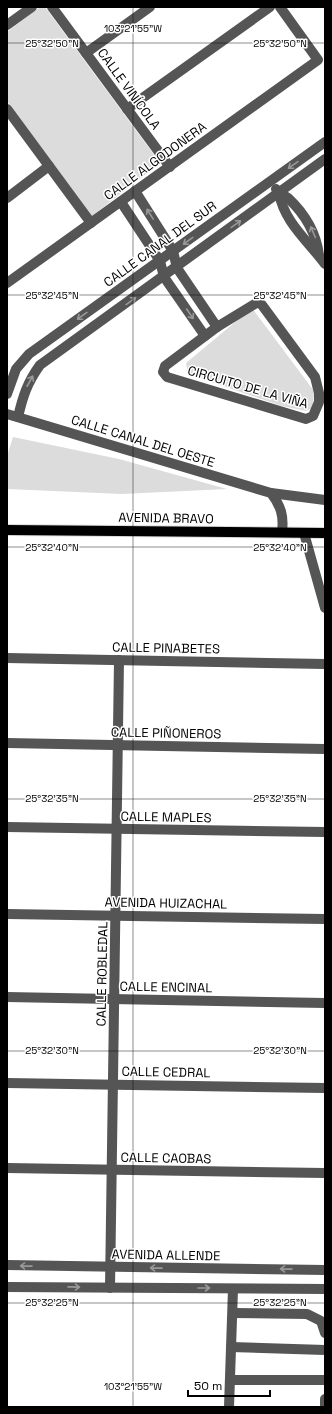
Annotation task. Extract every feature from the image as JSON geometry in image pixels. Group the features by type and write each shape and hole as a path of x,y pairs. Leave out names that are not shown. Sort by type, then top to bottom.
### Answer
{"main road":[{"name":"AVENIDA BRAVO","path":"7,530 325,533"}],"street":[{"path":"8,21 32,7"},
{"name":"CALLE VINÍCOLA","path":"52,7 170,167"},
{"path":"86,53 150,7"},
{"path":"127,109 270,7"},
{"name":"CALLE ALGODONERA","path":"7,283 318,60 280,7"},
{"path":"7,110 91,223"},
{"name":"CALLE CANAL DEL SUR","path":"7,394 16,369 29,354 325,142"},
{"path":"18,418 23,395 29,380 40,365 177,268 325,159"},
{"path":"7,198 49,166"},
{"path":"270,182 279,193 287,198 308,221 322,253 325,264"},
{"path":"135,191 173,251 177,268 217,327"},
{"path":"279,193 281,206 289,219 322,253"},
{"path":"121,202 160,261 164,277 205,336"},
{"name":"CIRCUITO DE LA VIÑA","path":"258,302 262,304 315,377 319,393 319,402 313,416 306,419 167,377 163,372 165,366 217,327 253,304 258,302"},
{"name":"CALLE CANAL DEL OESTE","path":"7,414 271,493 325,500"},
{"path":"271,493 278,502 283,513 282,532"},
{"path":"304,533 325,608"},
{"name":"CALLE PINABETES","path":"7,658 325,664"},
{"name":"CALLE ROBLEDAL","path":"110,1288 119,660"},
{"name":"CALLE PIÑONEROS","path":"7,743 325,749"},
{"name":"CALLE MAPLES","path":"7,827 325,832"},
{"name":"AVENIDA HUIZACHAL","path":"7,914 325,919"},
{"name":"CALLE ENCINAL","path":"7,997 325,1004"},
{"name":"CALLE CEDRAL","path":"7,1083 325,1088"},
{"name":"CALLE CAOBAS","path":"7,1168 325,1173"},
{"name":"AVENIDA ALLENDE","path":"7,1265 325,1270"},
{"path":"7,1287 325,1289"},
{"path":"229,1407 233,1289"},
{"path":"232,1313 307,1314 321,1320 325,1333"},
{"path":"231,1347 325,1350"},
{"path":"230,1380 325,1380"},
{"path":"325,1399 325,1407"}],"shaded area":[{"path":"40,7 45,7 160,163 92,216 7,101 7,32"},
{"path":"252,308 314,391 313,408 306,411 282,406 188,374 186,363"},
{"path":"13,437 119,459 227,489 122,494 7,489 7,456"}]}
